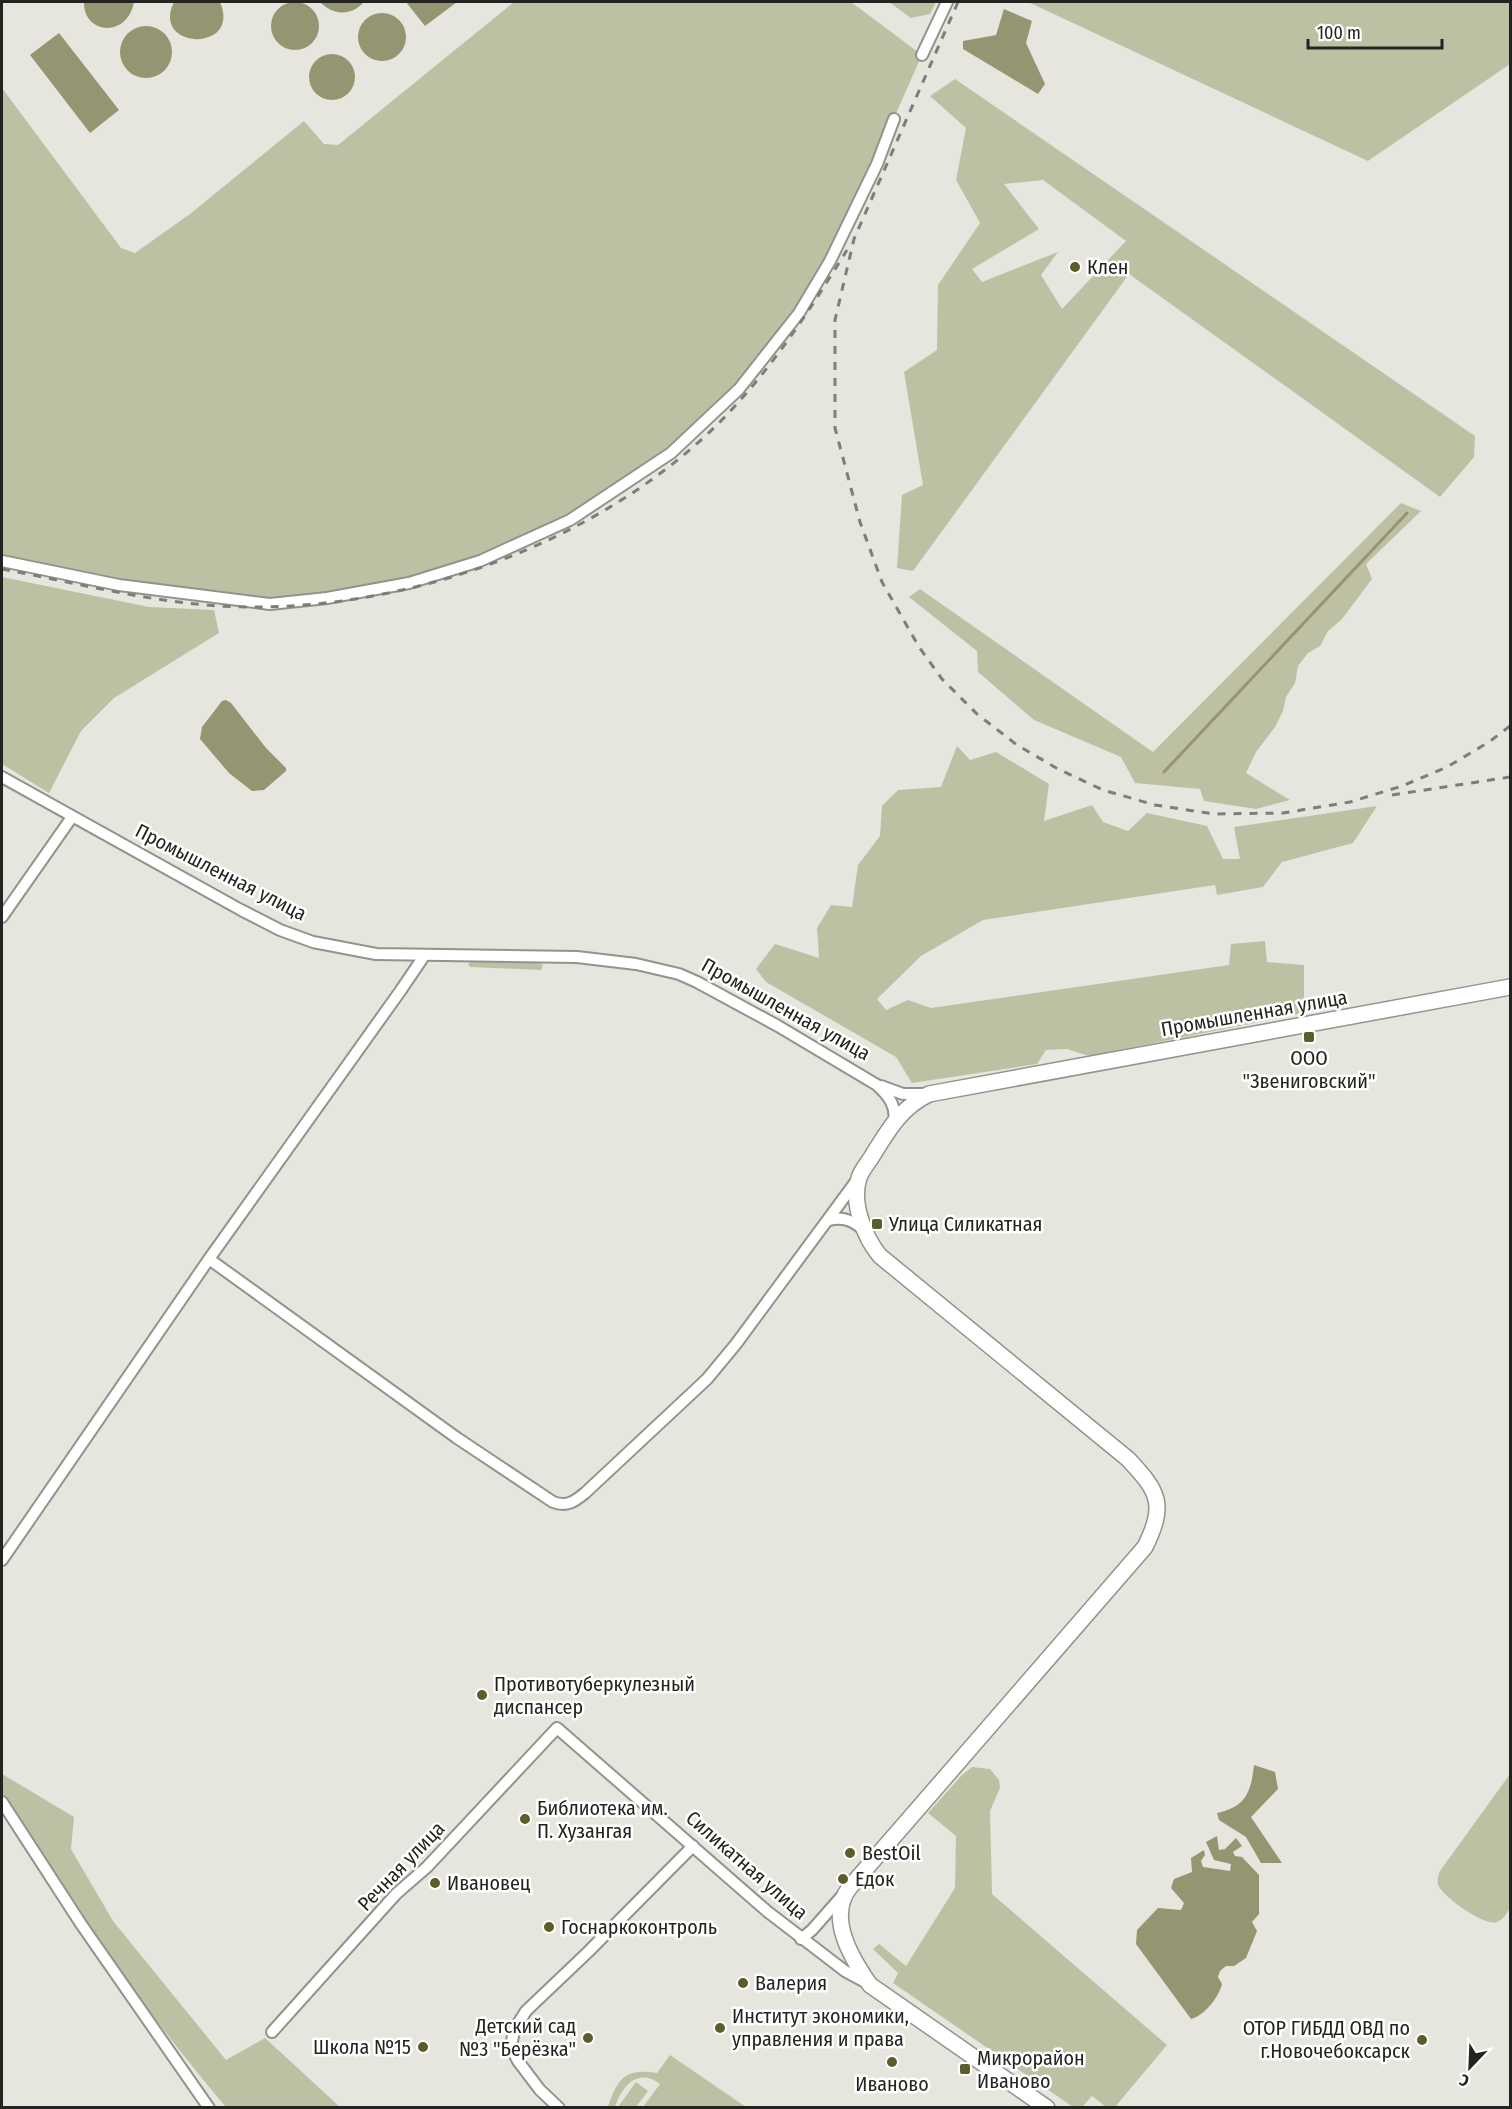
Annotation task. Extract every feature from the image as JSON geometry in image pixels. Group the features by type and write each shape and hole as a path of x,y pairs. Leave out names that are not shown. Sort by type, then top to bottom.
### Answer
{"street":[{"path":"922,55 947,2"},
{"path":"2,561 119,585 270,604 327,598 409,583 480,561 570,520 671,453 739,389 799,313 831,261 877,164 894,119"},
{"name":"Промышленная улица","path":"2,777 241,910 293,935 338,948 376,954 577,957 636,964 679,974 712,989 878,1084 894,1107 894,1122"},
{"path":"2,917 72,817"},
{"path":"2,1560 209,1259 424,956"},
{"name":"Промышленная улица","path":"894,1122 911,1105 929,1094 1510,987"},
{"path":"878,1084 903,1094 929,1094"},
{"path":"209,1259 457,1438 553,1502 562,1505 573,1502 585,1494 707,1379 829,1220 894,1122"},
{"path":"801,1939 846,1892 1145,1547 1154,1529 1158,1512 1156,1496 1148,1480 1128,1459 880,1256 873,1248 865,1230 858,1202 859,1177"},
{"path":"829,1220 844,1218 865,1230"},
{"name":"Силикатная улица","path":"557,1728 801,1939 845,1971 870,1985"},
{"name":"Речная улица","path":"272,2032 396,1894 427,1867 557,1728"},
{"path":"2,1802 81,1924 209,2108"},
{"path":"560,2108 540,2090 518,2061 511,2047 514,2030 526,2011 693,1846"},
{"path":"846,1892 841,1916 842,1930 857,1966 870,1985 1047,2108"}],"shaded area":[{"path":"84,2 134,2 130,14 123,22 115,27 106,28 90,21"},
{"path":"174,2 220,2 223,19 219,30 209,37 196,39 184,37 174,29 170,18"},
{"path":"290,2 300,2 312,9 319,21 319,31 312,43 300,50 290,50 275,39 271,31 271,21 282,6"},
{"path":"320,2 364,2 354,10 337,12"},
{"path":"406,2 457,2 425,26"},
{"path":"514,2 851,2 922,55 830,261 739,389 671,453 570,520 480,561 409,583 270,604 2,561 2,88 121,248 135,253 190,214 304,121 324,144 338,145"},
{"path":"889,2 936,2 930,14 911,18"},
{"path":"1028,2 1510,2 1510,64 1368,161"},
{"path":"1004,9 1032,21 1026,43 1045,84 1038,94 963,49 963,41 996,35"},
{"path":"377,13 387,13 402,23 406,37 405,46 396,57 387,61 377,61 362,51 358,42 358,32 368,17"},
{"path":"146,26 156,28 164,34 170,42 172,52 170,62 164,70 156,76 146,78 136,76 128,70 122,62 120,52 122,42 128,34 136,28"},
{"path":"59,33 119,110 90,133 30,55"},
{"path":"337,54 349,60 354,68 354,86 349,94 341,99 327,100 315,94 310,86 309,72 315,60 323,55"},
{"path":"955,79 1475,436 1474,457 1440,497 1129,274 913,571 897,568 902,495 923,485 904,372 937,350 938,285 980,223 956,180 966,128 930,96","holes":["1043,180 1126,241 1062,309 1041,275 1058,252 982,282 972,269 1039,229 1004,184"]},
{"path":"1401,503 1421,511 1366,564 1372,579 1342,619 1328,631 1320,646 1308,653 1298,666 1295,683 1286,697 1283,711 1275,727 1256,752 1246,773 1290,800 1256,809 1204,801 1200,789 1135,783 1121,757 1034,720 978,672 977,651 909,597 920,589 1153,752"},
{"path":"2,577 149,607 214,610 219,633 114,698 81,731 49,793 2,764"},
{"path":"226,700 286,768 286,771 264,790 252,791 229,773 200,739 202,727 222,701"},
{"path":"957,746 970,760 996,752 1049,784 1044,821 1092,805 1103,822 1128,831 1147,813 1207,826 1223,859 1240,859 1234,827 1377,806 1353,843 1282,862 1263,887 1217,895 1215,885 983,920 921,956 877,999 886,1010 908,1000 931,1008 1229,965 1231,944 1265,941 1267,962 1304,965 1304,1013 1089,1056 1067,1049 1046,1050 1037,1064 912,1083 896,1057 766,982 756,969 775,944 819,958 817,928 831,905 852,907 858,865 880,836 882,806 898,790 941,787"},
{"path":"472,961 543,965 541,970 470,967 468,964"},
{"path":"1254,1765 1275,1772 1278,1789 1251,1817 1282,1863 1261,1863 1246,1837 1219,1820 1217,1813 1235,1807 1245,1797 1251,1783"},
{"path":"972,1767 990,1769 999,1780 1000,1788 990,1811 992,1894 1167,2045 1115,2107 1106,2107 1092,2096 1082,2107 1073,2107 893,1983 898,1973 873,1949 879,1944 906,1966 955,1888 956,1836 928,1813"},
{"path":"2,1774 74,1817 71,1849 113,1921 226,2060 265,2038 340,2107 226,2107 165,2032 81,1915 2,1795"},
{"path":"1510,1774 1510,1908 1501,1920 1491,1922 1474,1916 1448,1897 1438,1885 1438,1878 1440,1871"},
{"path":"1217,1836 1219,1850 1225,1849 1236,1838 1242,1846 1233,1852 1235,1856 1242,1857 1259,1875 1259,1914 1252,1922 1257,1931 1246,1958 1220,1971 1218,1977 1222,1984 1218,1995 1206,2010 1191,2019 1136,1944 1137,1930 1158,1908 1181,1910 1184,1903 1171,1888 1174,1879 1192,1872 1191,1858 1204,1850 1205,1855 1201,1861 1203,1867 1230,1871 1231,1864 1214,1860 1206,1842"},
{"path":"670,2055 746,2107 643,2107 660,2084 652,2079 644,2078 626,2086 615,2107 608,2107 615,2089 624,2077 637,2072 657,2073"},
{"path":"636,2082 648,2091 636,2107 618,2107"}],"waterway":[{"path":"1164,772 1407,513"}],"railway":[{"path":"958,2 854,239 835,320 835,428 860,522 882,582 919,647 942,679 977,714 1017,745 1058,769 1103,790 1155,805 1214,814 1283,813 1350,802 1402,786 1447,767 1489,742 1510,726"},
{"path":"2,569 156,599 250,607 313,604 377,595 440,580 502,560 562,534 618,502 671,465 718,424 772,362 847,250"},
{"path":"1392,795 1510,777"}],"place":[{"name":"Клен","path":"1075,267"},
{"name":"ООО \"Звениговский\"","path":"1309,1037"},
{"name":"Улица Силикатная","path":"877,1224"},
{"name":"Противотуберкулезный диспансер","path":"482,1695"},
{"name":"Библиотека им. П. Хузангая","path":"525,1819"},
{"name":"BestOil","path":"850,1853"},
{"name":"Едок","path":"843,1879"},
{"name":"Ивановец","path":"435,1883"},
{"name":"Госнаркоконтроль","path":"549,1927"},
{"name":"Валерия","path":"743,1983"},
{"name":"Институт экономики, управления и права","path":"720,2028"},
{"name":"Детский сад №3 \"Берёзка\"","path":"588,2038"},
{"name":"ОТОР ГИБДД ОВД по г.Новочебоксарск","path":"1422,2040"},
{"name":"Школа №15","path":"423,2047"},
{"name":"Иваново","path":"892,2062"},
{"name":"Микрорайон Иваново","path":"965,2069"}]}
